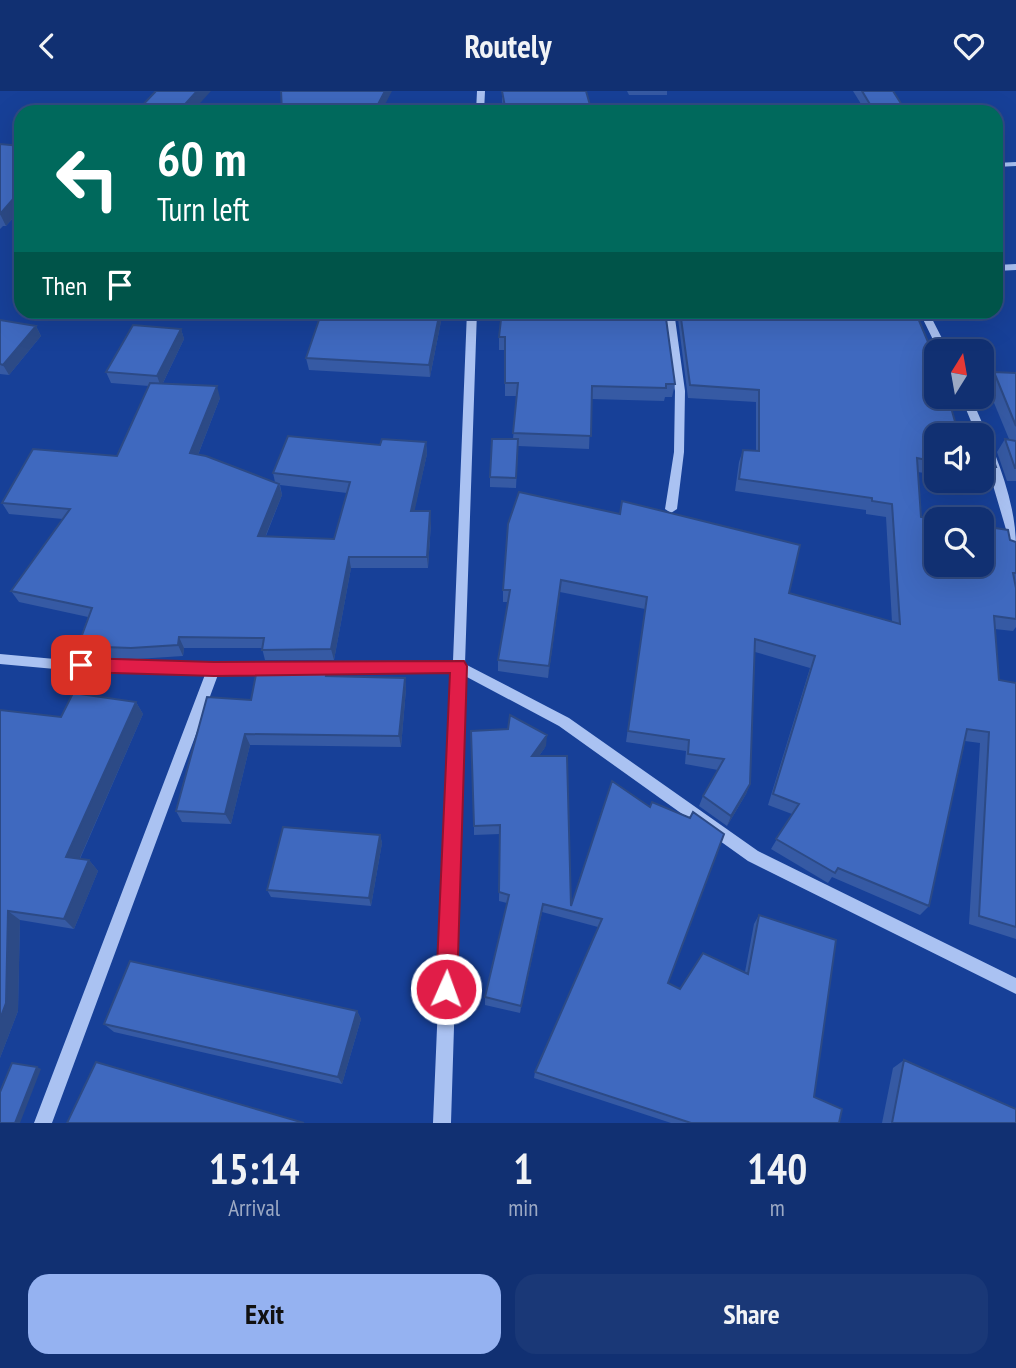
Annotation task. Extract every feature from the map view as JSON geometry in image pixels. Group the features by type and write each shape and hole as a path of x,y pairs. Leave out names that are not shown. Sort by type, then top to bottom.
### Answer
{"street":[{"path":"442,1123 472,319"},
{"path":"670,319 680,391 679,452 671,509"},
{"path":"927,319 937,339"},
{"path":"971,409 989,453 1016,543"},
{"path":"0,659 55,664 214,669 458,666 564,722 753,856 1016,986"},
{"path":"43,1123 214,669"}],"building":[{"path":"156,91 197,91 184,105 143,105"},
{"path":"281,91 385,91 378,105 282,105"},
{"path":"502,91 586,91 590,105 505,105"},
{"path":"862,91 893,91 902,105 870,105"},
{"path":"0,144 14,145 14,198 0,214"},
{"path":"319,319 438,319 429,365 306,358"},
{"path":"501,319 666,319 675,384 666,384 666,388 592,386 591,436 513,433 518,383 505,383 505,337 499,337"},
{"path":"681,319 918,319 927,339 924,339 924,409 951,409 955,423 924,423 924,459 917,458 921,517 924,517 924,577 994,577 994,528 1008,530 1010,540 1016,542 1016,573 1013,573 1016,619 994,616 999,680 1016,683 1016,927 979,916 989,732 967,729 929,906 838,868 835,873 776,839 799,804 773,794 815,656 755,639 750,784 731,816 703,796 724,759 688,754 689,740 628,731 647,597 561,580 549,666 498,660 510,590 503,590 508,524 519,492 620,514 622,501 800,545 789,593 900,624 892,504 872,501 872,498 739,479 743,450 759,451 759,390 690,385"},
{"path":"0,320 36,326 3,365 0,364"},
{"path":"133,325 181,329 157,376 106,372"},
{"path":"994,372 1016,373 1016,426"},
{"path":"150,383 217,386 190,453 206,456 279,484 258,536 334,539 350,482 273,473 288,436 380,445 382,439 426,442 411,511 430,511 427,557 349,557 331,649 262,650 264,638 179,637 178,645 131,648 78,646 92,608 11,591 70,509 2,503 33,449 117,456"},
{"path":"492,439 518,439 516,478 490,477"},
{"path":"1005,439 1016,441 1016,468 1015,468"},
{"path":"258,664 328,664 326,676 405,678 399,736 245,734 225,814 176,811 207,697 251,700"},
{"path":"73,693 136,702 66,857 89,860 64,919 8,911 6,1003 0,1019 0,710 61,717"},
{"path":"510,715 547,735 532,756 567,756 571,906 612,781 650,807 652,802 690,818 693,812 724,834 668,983 680,989 703,953 748,974 759,915 836,940 814,1097 842,1109 839,1123 691,1123 535,1072 602,919 543,904 521,1006 485,997 509,895 499,892 500,825 474,826 471,731 508,729"},
{"path":"283,827 380,835 369,898 267,890"},
{"path":"130,961 357,1011 338,1077 104,1024"},
{"path":"904,1060 1016,1109 1016,1123 892,1123"},
{"path":"96,1062 304,1123 67,1123"},
{"path":"12,1063 37,1067 15,1123 0,1123 0,1092"}],"route":[{"path":"81,665 214,669 458,666 446,989"}]}
